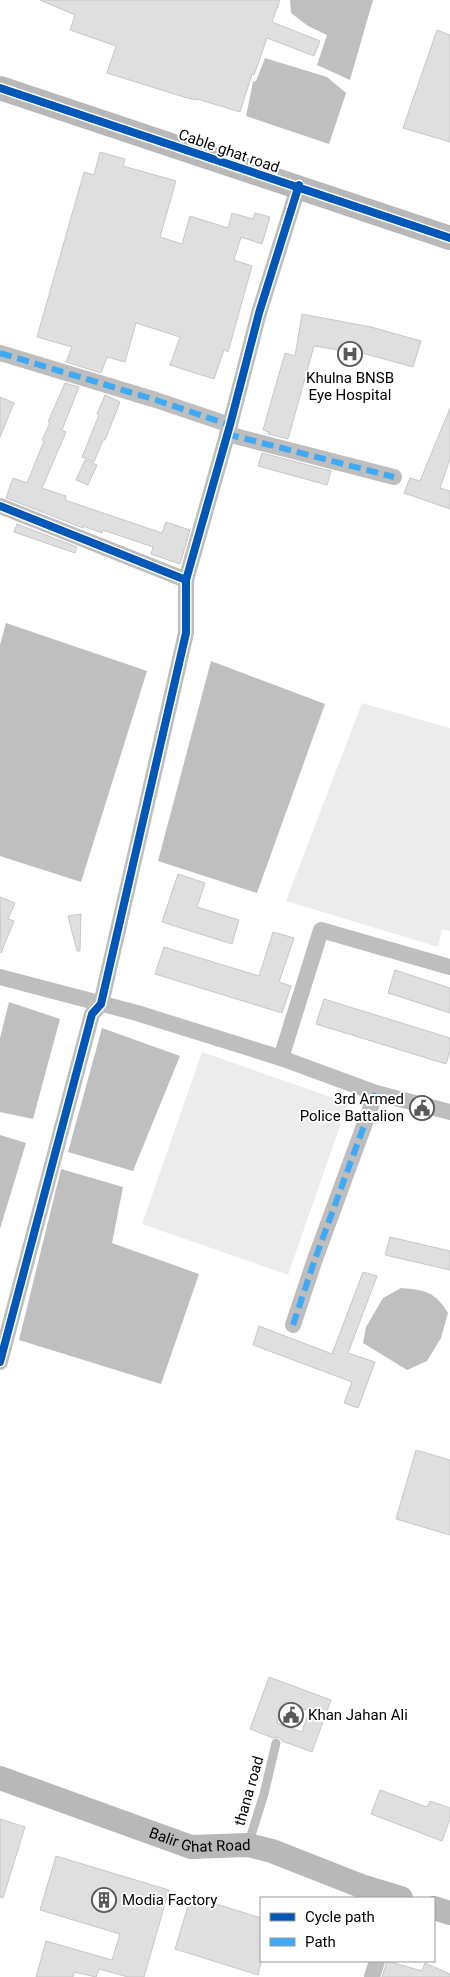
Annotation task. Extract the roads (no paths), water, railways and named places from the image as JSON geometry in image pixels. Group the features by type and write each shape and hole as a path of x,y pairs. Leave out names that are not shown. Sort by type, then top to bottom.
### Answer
{"street":[{"name":"Cable ghat road","path":"0,87 450,238"},
{"name":"Cable ghat road","path":"299,187 450,234"},
{"path":"0,1362 92,1014 101,1004 186,633 186,580 229,429 259,313 299,187"},
{"path":"0,353 156,400 229,429 394,477"},
{"path":"0,506 186,580"},
{"path":"281,1058 321,930 450,967"},
{"path":"0,977 101,1004 281,1058 376,1092 450,1112"},
{"path":"294,1325 314,1262 376,1092"},
{"name":"Balir Ghat Road","path":"0,1778 191,1847 248,1845 272,1851 390,1897"},
{"name":"Balir Ghat Road","path":"0,1784 191,1853 247,1852 271,1858 354,1891 387,1897"},
{"path":"435,1908 450,1913"},
{"path":"435,1914 450,1919"},
{"path":"372,1977 377,1962"}],"lane":[{"name":"thana road","path":"248,1845 264,1794 276,1743"}],"place":[{"name":"Khulna BNSB Eye Hospital","path":"350,354"},
{"name":"3rd Armed Police Battalion","path":"422,1108"},
{"name":"Khan Jahan Ali","path":"291,1715"},
{"name":"Modia Factory","path":"104,1900"}]}
